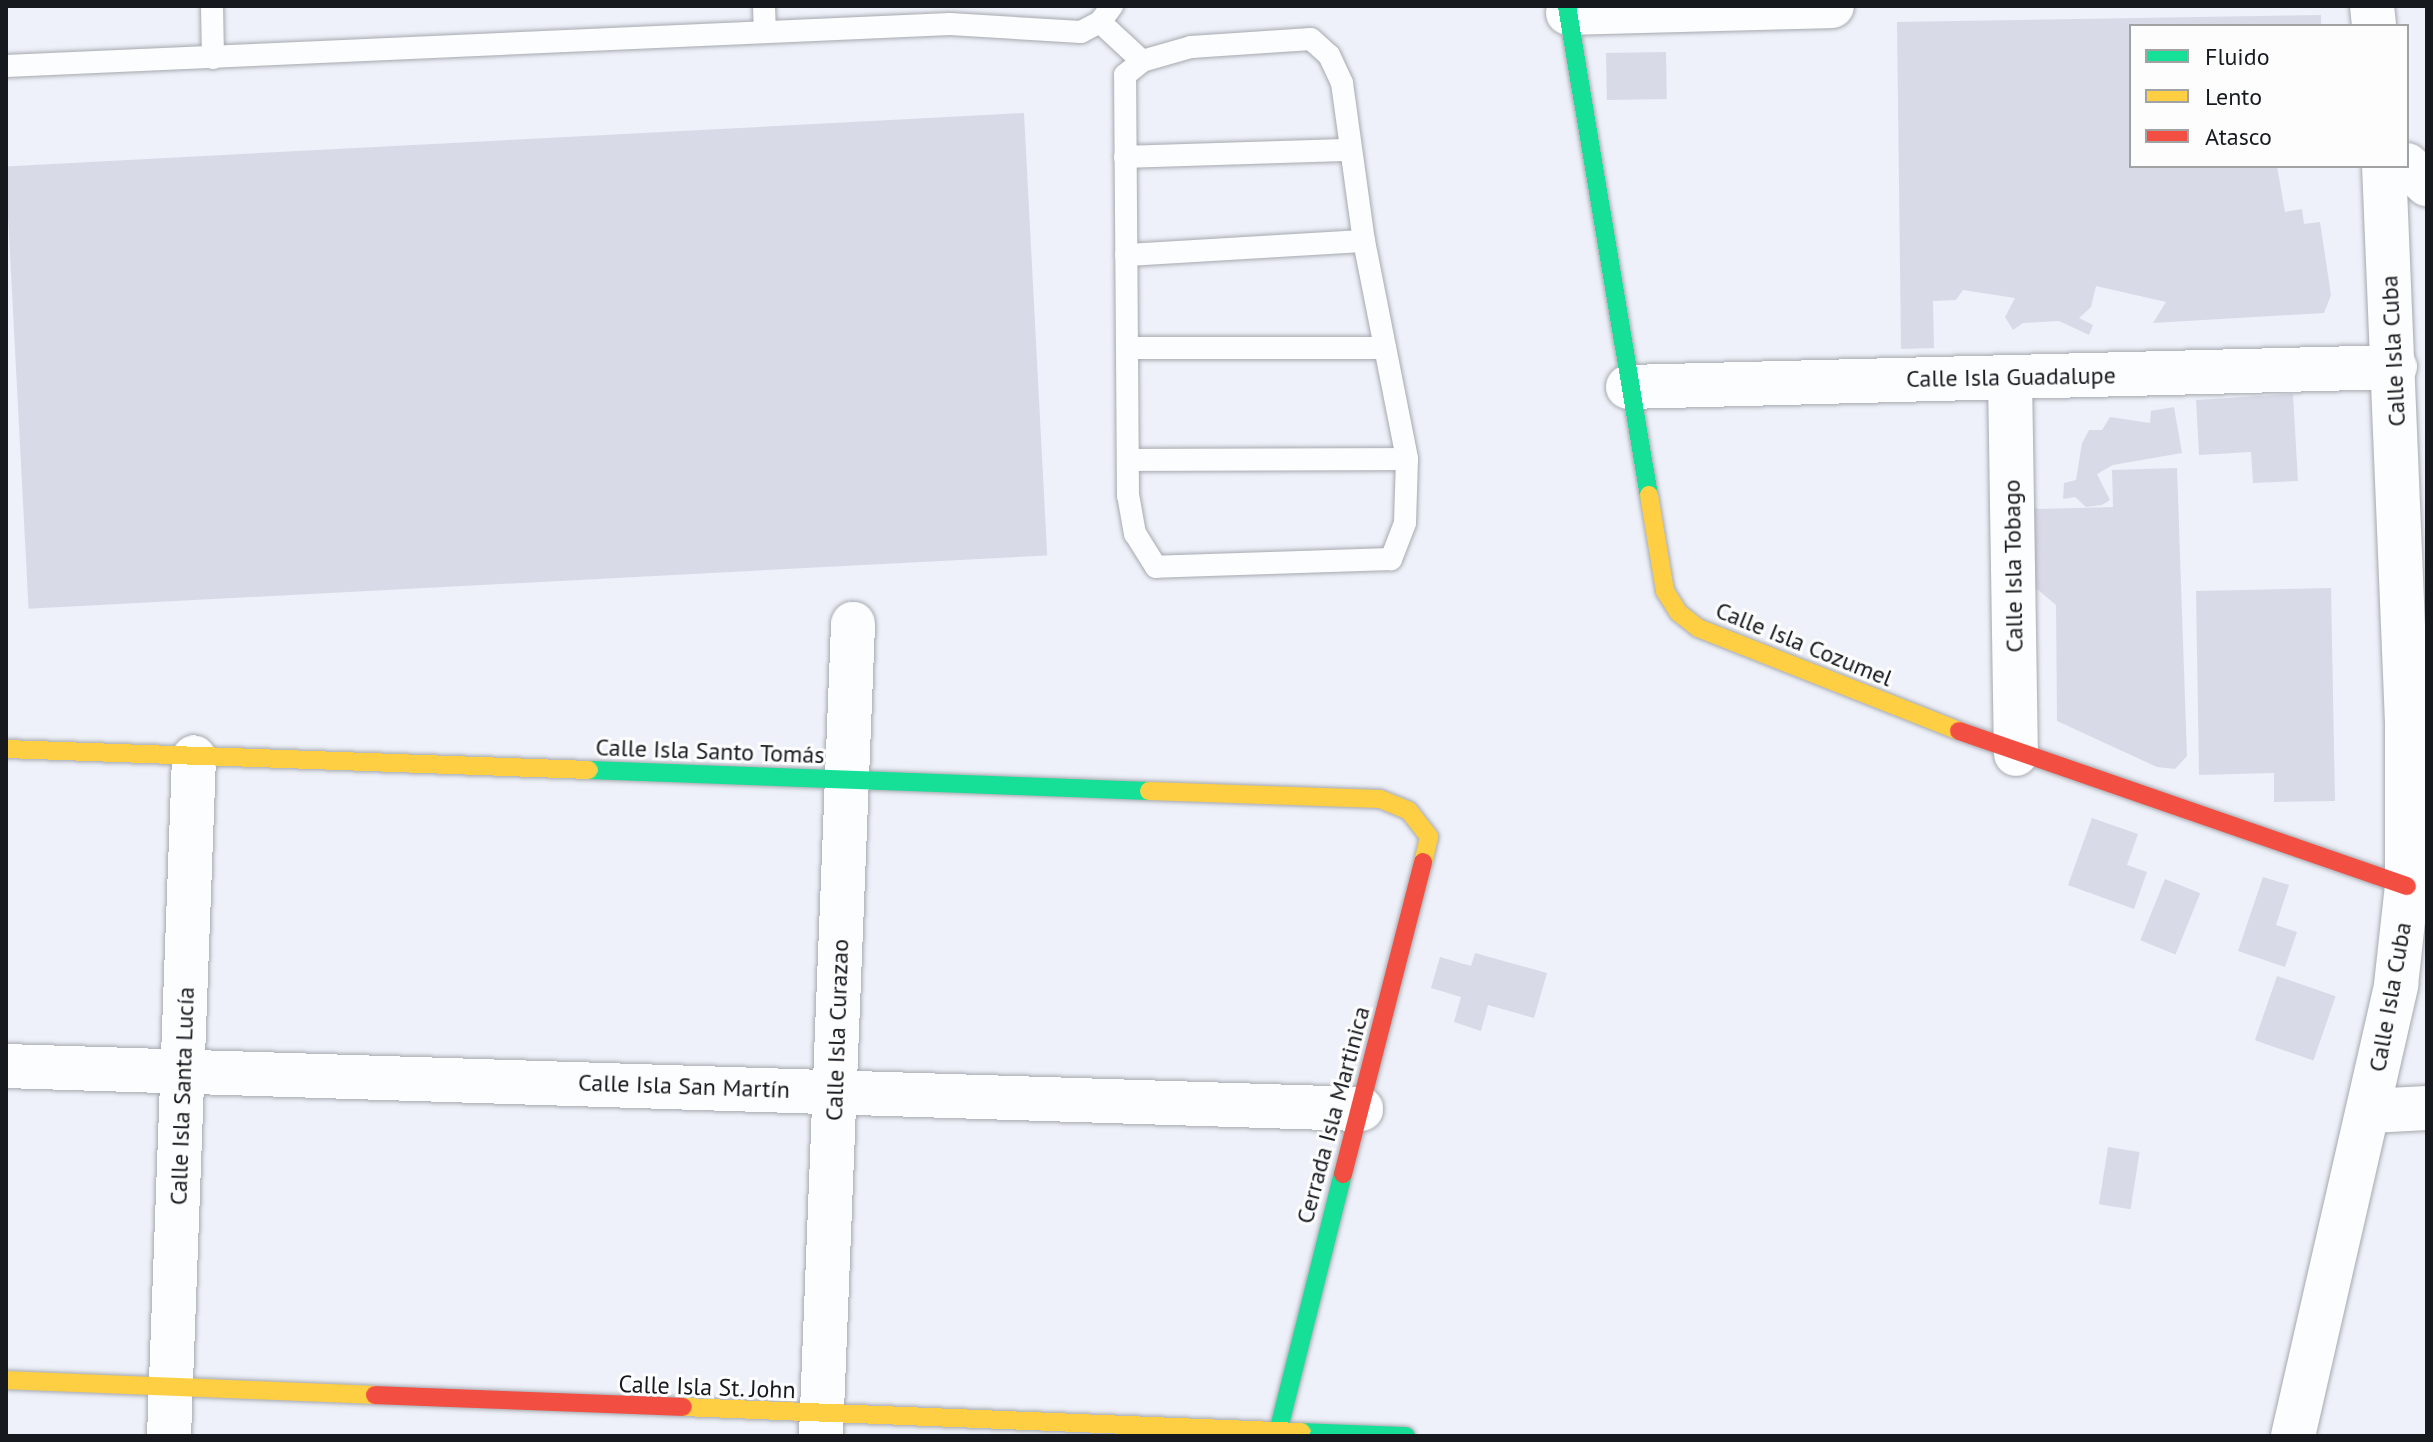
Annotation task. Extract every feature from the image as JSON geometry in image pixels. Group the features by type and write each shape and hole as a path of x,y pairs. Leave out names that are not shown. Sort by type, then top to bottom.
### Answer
{"street":[{"path":"1567,9 1832,6"},
{"name":"Calle Isla Cozumel","path":"1567,9 1628,387 1665,591 1679,613 1698,628 2016,754 2407,886"},
{"path":"2409,167 2427,184"},
{"name":"Calle Isla Cuba","path":"2293,1436 2370,1111 2396,985 2407,886 2417,723 2384,168"},
{"name":"Calle Isla Guadalupe","path":"1628,387 2395,367"},
{"name":"Calle Isla Tobago","path":"2010,377 2016,754"},
{"name":"Calle Isla Curazao","path":"821,1426 853,624"},
{"name":"Calle Isla Santo Tomás","path":"6,749 1380,799 1409,811"},
{"name":"Calle Isla Santa Lucía","path":"169,1436 194,757"},
{"name":"Cerrada Isla Martinica","path":"1277,1432 1429,837 1409,811"},
{"name":"Calle Isla San Martín","path":"6,1066 1361,1109"},
{"path":"2370,1111 2427,1108"},
{"name":"Calle Isla St. John","path":"6,1380 821,1426 1406,1436"}],"lane":[{"path":"212,6 213,58"},
{"path":"764,6 765,31"},
{"path":"6,66 765,31 950,15 1081,32 1106,14 1142,61"},
{"path":"1311,39 1329,55 1342,83 1349,150 1407,459 1405,523 1391,559 1156,567 1135,534 1128,460 1125,75 1142,61 1191,47 1311,39"},
{"path":"1125,157 1349,150"},
{"path":"1126,255 1364,241"},
{"path":"1127,348 1385,348"},
{"path":"1128,460 1407,459"}],"building":[{"path":"2321,15 2321,24 2129,24 2129,168 2277,168 2285,212 2302,209 2304,224 2320,222 2331,295 2324,313 2153,323 2166,302 2096,286 2091,307 2079,318 2093,325 2089,335 2059,321 2023,323 2013,330 2005,317 2015,298 1963,290 1956,300 1933,301 1934,348 1901,349 1897,22"},
{"path":"1666,52 1667,99 1607,100 1606,53"},
{"path":"1024,113 1047,555 29,609 6,166"},
{"path":"2293,394 2298,481 2253,483 2251,452 2199,455 2196,400"},
{"path":"2174,407 2182,453 2113,465 2097,474 2110,500 2102,505 2086,507 2075,497 2063,499 2064,483 2076,480 2082,443 2089,430 2102,430 2110,417 2150,423 2151,411"},
{"path":"2177,468 2187,756 2175,769 2157,767 2057,721 2056,605 2026,580 2028,505 2038,509 2113,507 2112,470"},
{"path":"2331,588 2335,801 2274,802 2274,773 2199,775 2196,591"},
{"path":"2092,818 2138,834 2127,865 2147,872 2134,909 2068,885"},
{"path":"2263,877 2289,885 2276,925 2297,932 2285,967 2238,951"},
{"path":"2165,879 2200,893 2176,954 2140,940"},
{"path":"1475,953 1547,973 1534,1018 1488,1005 1481,1031 1454,1022 1461,997 1431,988 1440,957 1471,966"},
{"path":"2277,976 2336,996 2313,1060 2255,1040"},
{"path":"2108,1147 2140,1152 2131,1209 2099,1204"}],"traffic: fast":[{"path":"1567,6 1649,495"},
{"path":"589,770 1149,791"},
{"path":"1277,1436 1343,1174"},
{"path":"1301,1432 1406,1436"}],"traffic: slow":[{"path":"1649,495 1665,591 1679,613 1698,628 1959,731"},
{"path":"6,749 589,770"},
{"path":"1149,791 1380,799 1409,811 1429,837 1423,862"},
{"path":"6,1380 375,1395"},
{"path":"683,1407 1301,1432"}],"traffic: jam":[{"path":"1959,731 2407,886"},
{"path":"1343,1174 1423,862"},
{"path":"375,1395 683,1407"}]}
